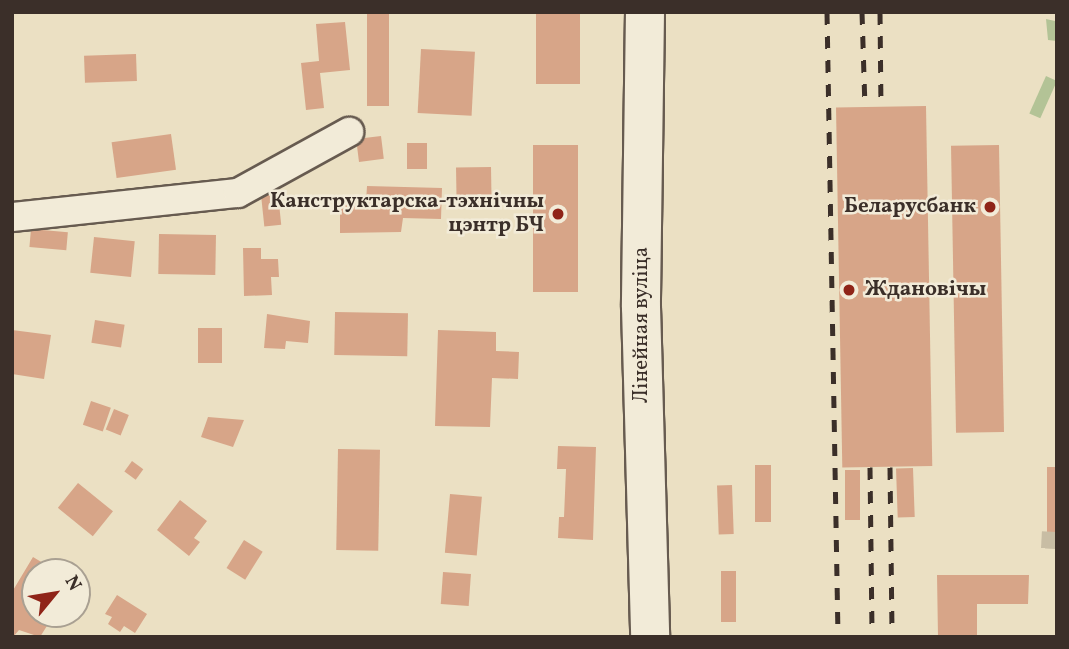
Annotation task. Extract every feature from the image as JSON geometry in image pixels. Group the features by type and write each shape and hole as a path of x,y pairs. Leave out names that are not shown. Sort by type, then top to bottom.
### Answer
{"street":[{"name":"Лінейная вуліца","path":"645,12 641,307 650,637"},
{"path":"12,217 238,193 349,132"}],"green space":[{"path":"1057,12 1057,41 1048,40 1046,19 1055,21"},
{"path":"1046,76 1057,81 1040,118 1029,113"}],"building":[{"path":"367,12 389,12 389,106 367,106"},
{"path":"536,12 580,12 580,84 536,84"},
{"path":"345,22 350,70 320,73 324,108 306,110 301,63 319,61 316,24"},
{"path":"421,49 475,52 472,116 418,113"},
{"path":"136,54 137,81 85,83 84,56"},
{"path":"926,106 932,466 842,468 836,108"},
{"path":"171,134 176,170 117,178 112,142"},
{"path":"381,136 384,159 359,162 356,139"},
{"path":"407,143 427,143 427,169 407,169"},
{"name":"Канструктарска-тэхнічны цэнтр БЧ","path":"533,145 578,145 578,292 533,292"},
{"path":"999,145 1004,432 956,433 951,146"},
{"path":"491,167 492,208 457,209 456,168"},
{"path":"367,186 442,188 441,219 403,218 401,232 340,233 340,202 366,202"},
{"path":"278,194 281,225 264,227 261,196"},
{"path":"31,229 68,232 66,250 29,247"},
{"path":"159,234 216,235 215,275 158,274"},
{"path":"94,237 135,241 131,277 90,273"},
{"path":"243,248 261,248 261,259 278,259 279,277 271,277 272,295 244,296"},
{"path":"335,312 408,313 407,356 334,355"},
{"path":"267,314 310,321 308,343 286,341 285,349 264,348"},
{"path":"95,320 125,325 121,347 91,343"},
{"path":"198,328 222,328 222,363 198,363"},
{"path":"12,330 51,335 44,379 12,374"},
{"path":"438,330 496,332 496,351 519,352 518,379 492,378 490,427 435,426"},
{"path":"91,401 111,408 103,431 83,425"},
{"path":"114,409 129,415 121,435 106,429"},
{"path":"208,417 244,420 233,447 201,437"},
{"path":"558,446 596,447 593,540 558,538 559,517 564,517 566,469 557,469"},
{"path":"338,449 380,450 378,551 336,550"},
{"path":"132,461 143,469 136,480 124,472"},
{"path":"755,465 771,465 771,522 755,522"},
{"path":"1047,467 1057,467 1057,532 1047,532"},
{"path":"913,468 915,517 898,518 896,469"},
{"path":"845,470 860,470 860,520 845,520"},
{"path":"78,483 113,511 93,536 58,508"},
{"path":"732,485 734,534 719,534 717,486"},
{"path":"450,494 482,497 477,556 445,553"},
{"path":"180,500 207,521 194,538 200,542 189,556 157,530"},
{"path":"244,540 263,552 245,580 227,568"},
{"path":"721,571 736,571 736,622 721,622"},
{"path":"443,572 471,574 469,606 441,604"},
{"path":"937,575 1029,575 1028,604 977,604 977,637 938,637"},
{"path":"21,577 21,628 46,628 40,637 19,630 13,637 12,592"},
{"path":"117,595 147,614 135,633 124,626 120,632 108,624 112,617 105,614"}],"tunnel":[{"path":"1055,549 1056,532"}],"railway":[{"path":"827,12 838,637"},
{"path":"862,12 865,107"},
{"path":"880,12 881,107"},
{"path":"870,467 872,637"},
{"path":"890,467 892,637"}],"place":[{"name":"Беларусбанк","path":"990,207"},
{"name":"Канструктарска-тэхнічны цэнтр БЧ","path":"558,214"},
{"name":"Ждановічы","path":"849,290"}]}
